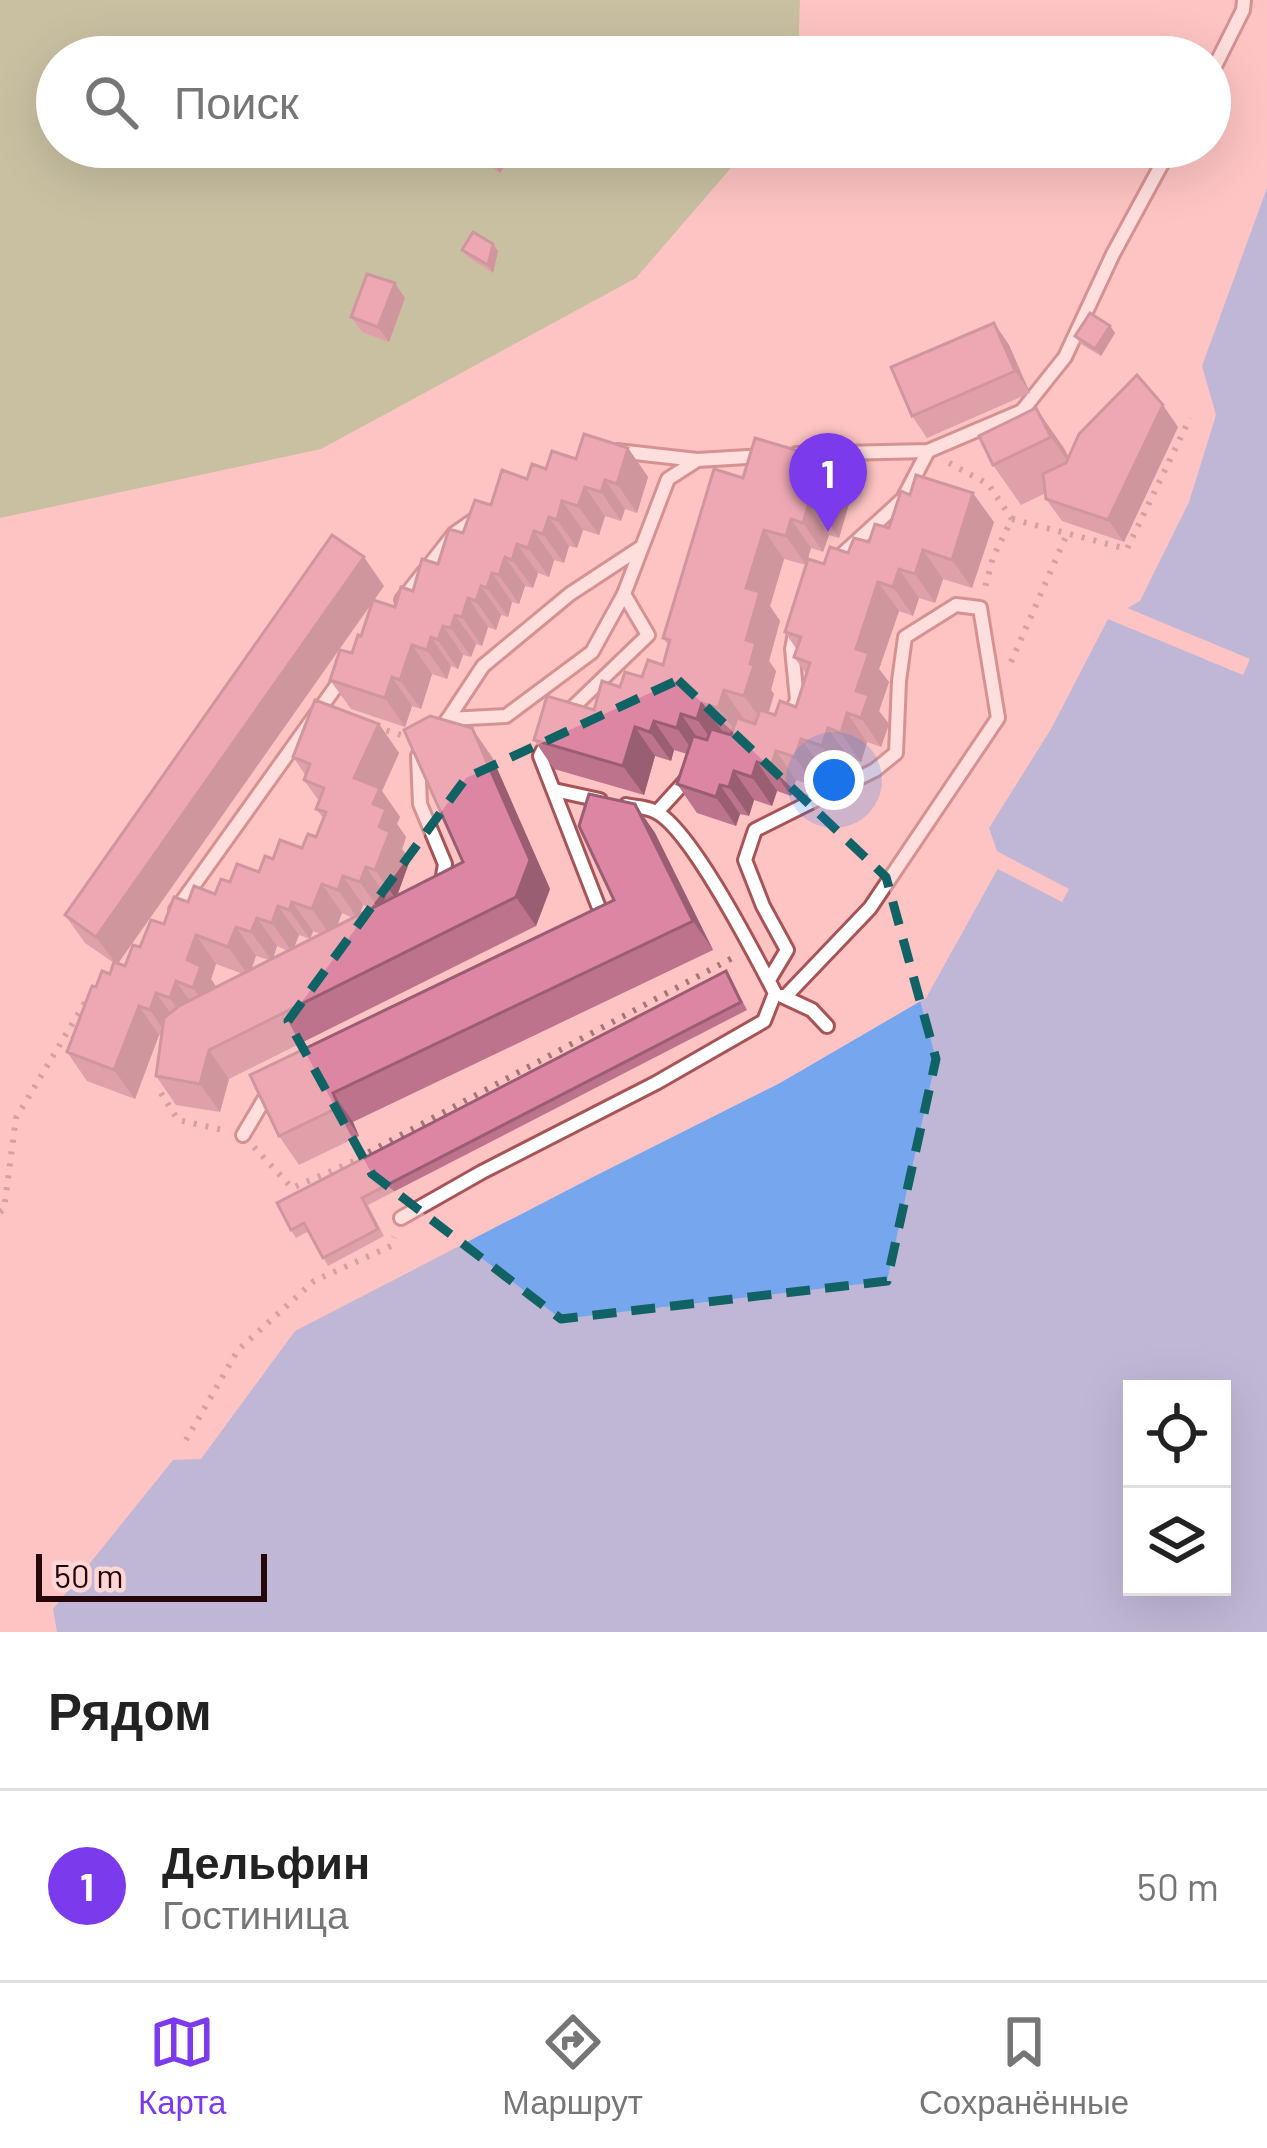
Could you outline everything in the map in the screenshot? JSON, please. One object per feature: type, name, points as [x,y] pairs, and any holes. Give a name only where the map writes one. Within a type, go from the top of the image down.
[{"type":"lane","points":[[1230,36],[1244,0]]},
{"type":"lane","points":[[601,454],[619,450],[697,460],[928,451],[1022,411],[1065,357],[1160,168]]},
{"type":"lane","points":[[830,567],[903,499],[928,451]]},
{"type":"lane","points":[[448,718],[506,716],[592,652],[624,594],[668,479],[697,460]]},
{"type":"lane","points":[[391,613],[454,534],[492,508]]},
{"type":"lane","points":[[440,892],[445,864],[420,804],[418,756],[483,666],[570,594],[641,548]]},
{"type":"lane","points":[[587,930],[601,913],[540,757],[557,722],[648,634],[624,594]]},
{"type":"lane","points":[[400,1217],[764,1021],[787,950],[745,860],[755,830],[874,770],[896,753],[905,637],[956,605],[980,608],[998,718],[870,908],[776,990]]},
{"type":"lane","points":[[785,724],[797,700],[792,649],[800,611]]},
{"type":"lane","points":[[167,922],[355,661]]},
{"type":"lane","points":[[658,811],[694,771]]},
{"type":"lane","points":[[554,790],[658,811],[683,835],[776,990],[812,1010],[827,1026]]},
{"type":"lane","points":[[243,1135],[266,1098],[286,1088]]},
{"type":"path","points":[[928,451],[988,484],[1012,519],[1127,549],[1190,418]]},
{"type":"path","points":[[980,608],[993,557],[1012,519]]},
{"type":"path","points":[[363,723],[428,744]]},
{"type":"path","points":[[358,1158],[751,949]]},
{"type":"path","points":[[2,1210],[16,1118],[84,1004],[101,992]]},
{"type":"path","points":[[186,1440],[238,1350],[314,1281]]},
{"type":"highlighted area","points":[[678,680],[886,877],[936,1059],[887,1281],[561,1319],[372,1174],[288,1021],[466,778]]},
{"type":"green space","points":[[0,0],[800,0],[799,36],[36,36],[36,168],[731,168],[636,278],[321,449],[0,518]]},
{"type":"water","points":[[1267,188],[1267,1632],[57,1632],[53,1609],[173,1460],[201,1459],[295,1331],[780,1083],[926,998],[1001,863],[989,828],[1051,729],[1108,619],[1140,601],[1189,502],[1216,415],[1202,366]]},
{"type":"pier","points":[[1120,605],[1250,659],[1243,675],[1108,619]]},
{"type":"pier","points":[[989,847],[1069,889],[1062,902],[992,866]]},
{"type":"building","points":[[473,232],[493,244],[488,265],[462,250]]},
{"type":"building","points":[[367,274],[395,283],[378,327],[351,317]]},
{"type":"building","points":[[1090,313],[1110,326],[1095,349],[1075,336]]},
{"type":"building","points":[[994,323],[1015,371],[912,416],[891,367]]},
{"type":"building","points":[[1137,375],[1163,405],[1108,520],[1046,499],[1043,474],[1066,463],[1079,434]]},
{"type":"building","points":[[1036,408],[1051,437],[993,465],[979,436]]},
{"type":"building","points":[[584,434],[628,448],[617,484],[605,480],[601,492],[585,487],[578,506],[562,501],[557,520],[549,517],[543,534],[534,531],[528,548],[517,544],[512,560],[505,557],[499,575],[492,573],[476,601],[468,598],[462,617],[455,615],[451,628],[443,626],[438,640],[431,637],[427,650],[412,645],[400,680],[392,677],[385,698],[330,680],[340,650],[352,653],[373,600],[395,607],[401,587],[413,591],[422,559],[438,564],[449,529],[463,533],[475,500],[491,505],[502,470],[527,479],[532,464],[546,469],[552,451],[576,459]]},
{"type":"building","points":[[755,438],[833,461],[819,509],[808,506],[803,523],[791,519],[786,536],[764,530],[746,588],[760,592],[746,640],[756,643],[744,696],[724,690],[718,708],[702,703],[697,719],[681,714],[677,728],[654,721],[650,732],[635,727],[623,766],[534,740],[547,696],[594,710],[602,681],[620,687],[625,672],[642,677],[648,660],[663,665],[670,640],[663,638],[714,469],[743,478]]},
{"type":"building","points":[[916,475],[973,493],[952,560],[923,550],[915,574],[899,569],[893,587],[878,582],[856,649],[869,653],[856,691],[869,695],[861,718],[847,713],[841,733],[828,728],[822,746],[801,739],[795,757],[776,751],[771,767],[757,762],[752,777],[734,771],[729,787],[720,785],[716,797],[677,784],[693,736],[707,740],[711,729],[731,735],[737,718],[755,724],[760,710],[775,715],[780,701],[796,707],[810,663],[794,657],[801,637],[785,632],[808,559],[824,564],[830,547],[848,553],[854,538],[869,542],[875,524],[889,528],[901,491],[910,495]]},
{"type":"building","points":[[332,535],[364,557],[96,937],[65,915]]},
{"type":"building","points":[[315,700],[379,724],[354,778],[380,788],[373,804],[386,809],[379,827],[390,832],[375,870],[366,867],[360,882],[343,876],[338,890],[322,884],[312,909],[292,902],[289,910],[278,906],[272,923],[257,918],[251,932],[236,927],[228,947],[196,935],[187,960],[201,966],[193,988],[176,981],[170,998],[156,993],[150,1010],[139,1006],[114,1070],[67,1052],[102,971],[110,974],[114,962],[125,966],[133,945],[140,947],[151,920],[164,924],[174,897],[188,902],[194,886],[215,894],[221,879],[230,882],[237,864],[259,872],[265,856],[273,859],[280,840],[302,848],[308,834],[316,837],[326,812],[316,809],[324,788],[304,780],[310,764],[293,757]]},
{"type":"building","points":[[430,716],[472,728],[530,860],[516,897],[209,1050],[200,1084],[156,1076],[164,1018],[179,1006],[463,862],[404,730]]},
{"type":"building","points":[[589,794],[635,804],[693,921],[333,1093],[339,1107],[279,1136],[250,1075],[614,900],[579,826]]},
{"type":"building","points":[[726,971],[741,1002],[362,1198],[378,1229],[323,1258],[304,1223],[291,1230],[277,1203]]},
{"type":"place","name":"Дельфин","points":[[828,532]]}]
